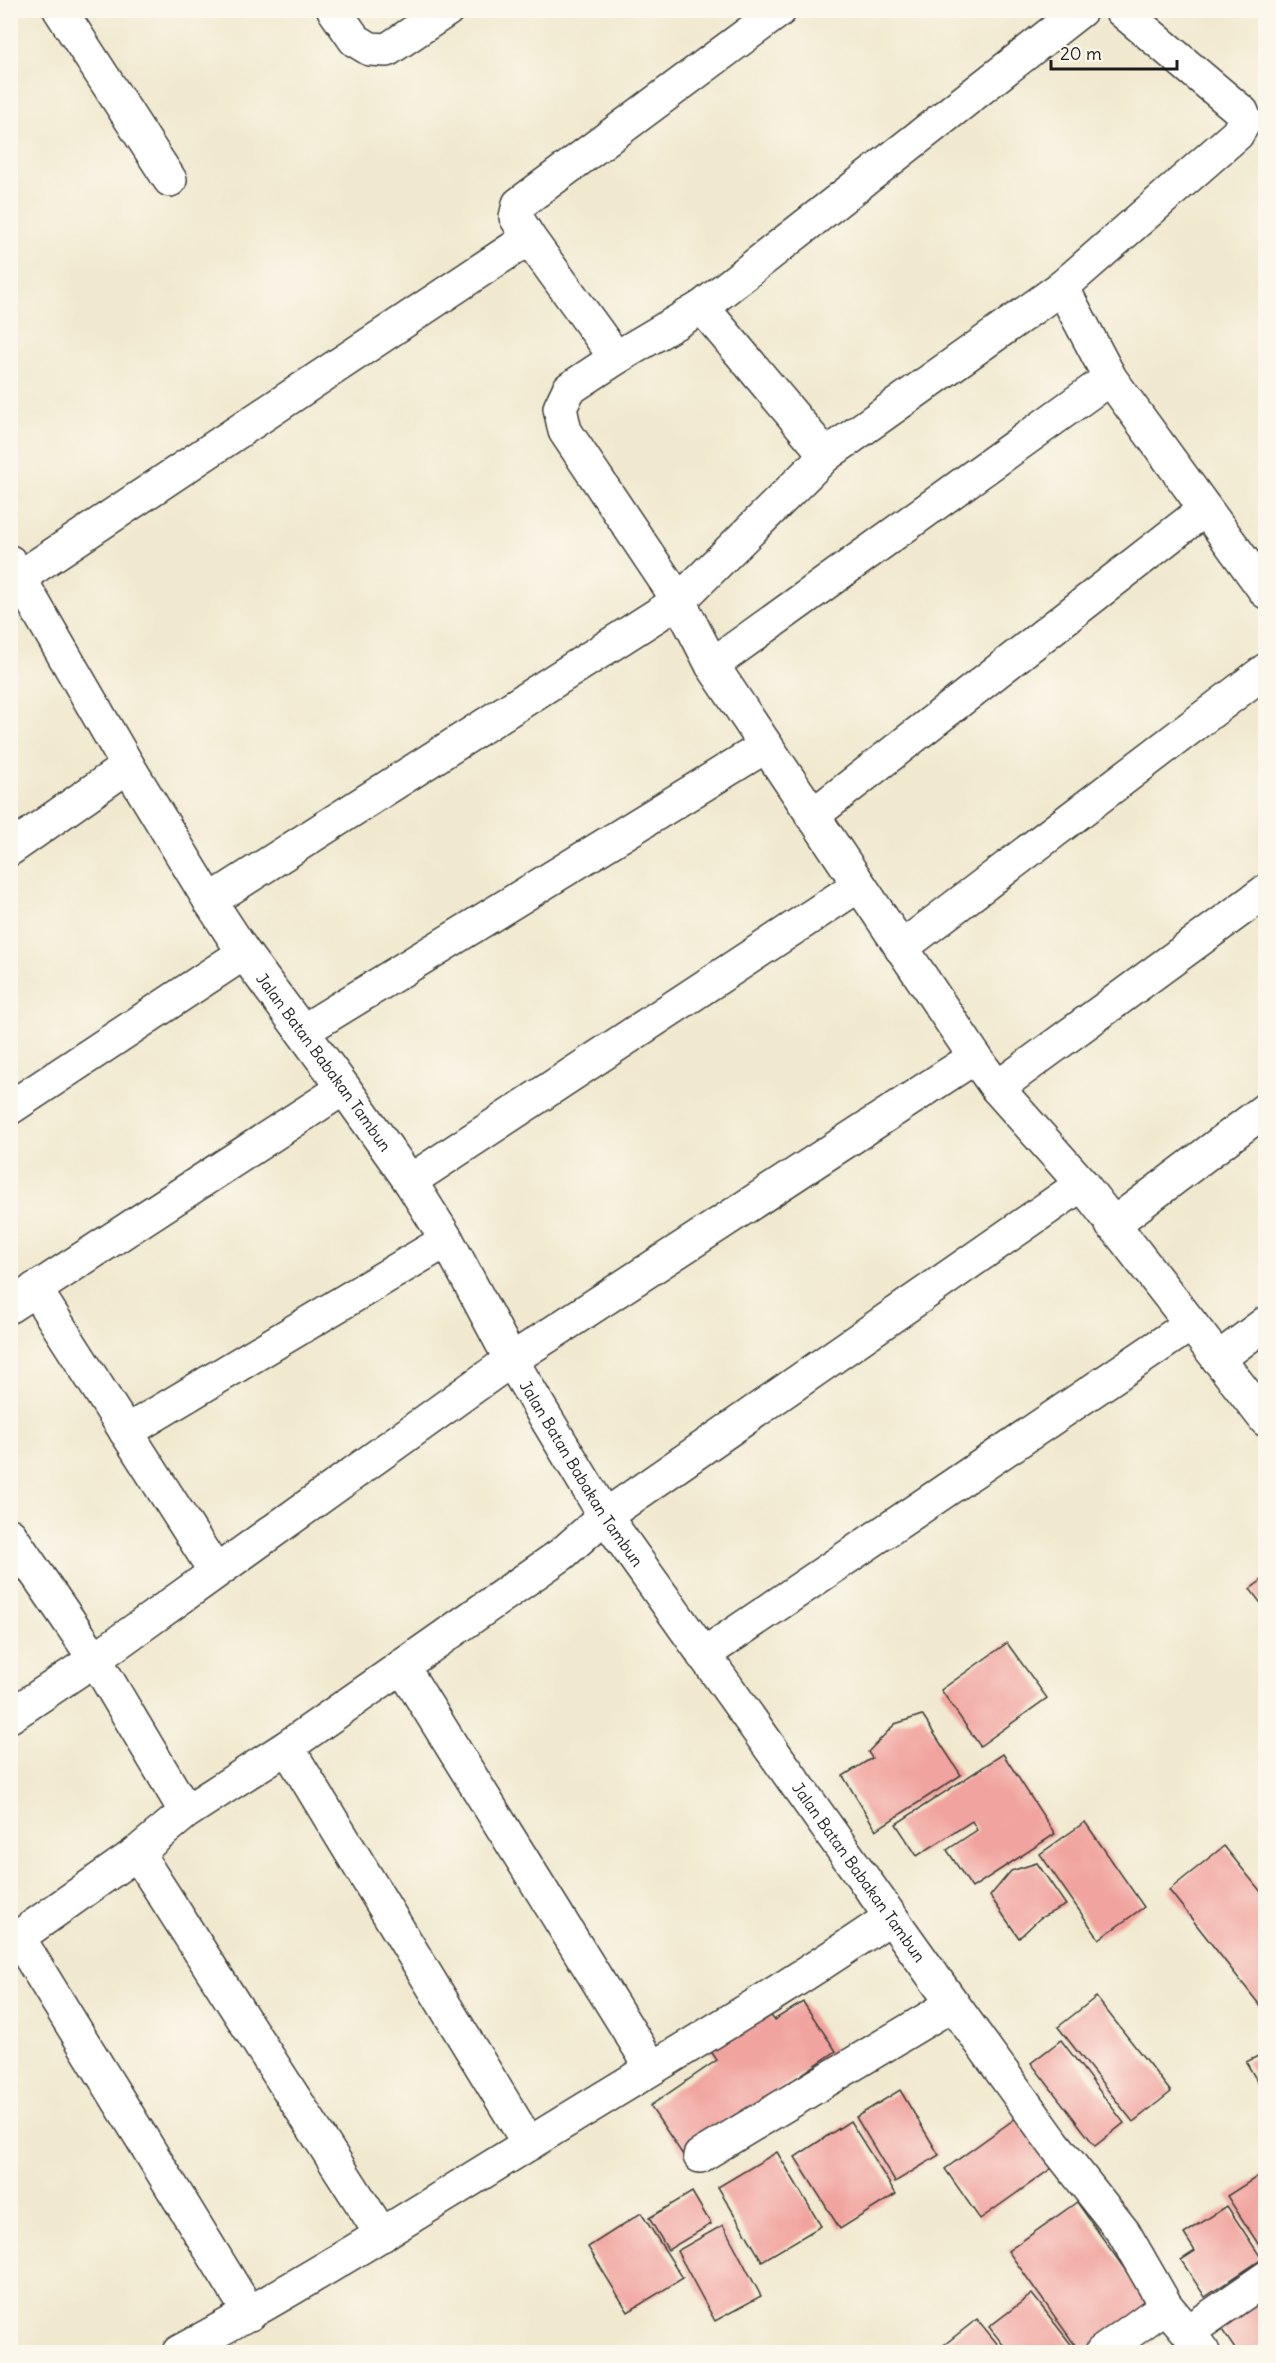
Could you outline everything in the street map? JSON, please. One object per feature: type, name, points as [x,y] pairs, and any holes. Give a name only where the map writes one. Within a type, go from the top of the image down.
[{"type":"street","points":[[60,10],[170,180]]},
{"type":"street","points":[[334,10],[355,40],[370,49],[387,50],[447,10]]},
{"type":"street","points":[[616,358],[529,238],[516,217],[519,204],[780,10]]},
{"type":"street","points":[[1081,10],[702,307],[569,389],[560,408],[566,431],[679,601],[712,665],[975,1057],[997,1088],[1082,1184],[1266,1420]]},
{"type":"street","points":[[210,901],[679,601],[826,454],[1062,287],[1237,134],[1245,120],[1242,112],[1121,10]]},
{"type":"street","points":[[15,569],[529,238]]},
{"type":"street","points":[[1062,287],[1110,378],[1266,592]]},
{"type":"street","points":[[702,307],[826,454]]},
{"type":"street","points":[[712,665],[1110,378]]},
{"type":"street","points":[[812,816],[1205,509]]},
{"type":"street","name":"Jalan Batan Babakan Tambun","points":[[15,569],[128,766],[210,901],[244,953],[410,1181],[447,1240],[512,1360],[605,1516],[1054,2144],[1124,2233],[1166,2306],[1196,2342]]},
{"type":"street","points":[[901,948],[1266,670]]},
{"type":"street","points":[[303,1031],[766,746]]},
{"type":"street","points":[[10,849],[128,766]]},
{"type":"street","points":[[410,1181],[859,885]]},
{"type":"street","points":[[997,1088],[1266,891]]},
{"type":"street","points":[[10,1108],[244,953]]},
{"type":"street","points":[[10,1716],[95,1659],[512,1360],[975,1057]]},
{"type":"street","points":[[215,1571],[126,1432],[23,1298],[344,1088]]},
{"type":"street","points":[[1112,1225],[1266,1109]]},
{"type":"street","points":[[249,2314],[14,1940],[137,1853],[186,1812],[287,1747],[562,1554],[605,1516],[1082,1184]]},
{"type":"street","points":[[126,1432],[447,1240]]},
{"type":"street","points":[[1218,1359],[1266,1323]]},
{"type":"street","points":[[703,1655],[1191,1324]]},
{"type":"street","points":[[10,1535],[95,1659],[186,1812]]},
{"type":"street","points":[[402,1666],[652,2068]]},
{"type":"street","points":[[287,1747],[529,2144]]},
{"type":"street","points":[[137,1853],[382,2235]]},
{"type":"street","points":[[179,2352],[249,2314],[382,2235],[818,1968],[891,1917]]},
{"type":"street","points":[[700,2156],[953,2004]]},
{"type":"street","points":[[1196,2342],[1266,2278]]},
{"type":"street","points":[[1102,2352],[1166,2306]]},
{"type":"building","points":[[1266,1577],[1266,1610],[1250,1589]]},
{"type":"building","points":[[1007,1643],[1047,1698],[980,1746],[941,1690]]},
{"type":"building","points":[[922,1715],[961,1775],[876,1830],[843,1776],[872,1758],[868,1752],[895,1724]]},
{"type":"building","points":[[1003,1754],[1055,1834],[972,1888],[947,1850],[977,1830],[972,1821],[917,1856],[896,1824]]},
{"type":"building","points":[[1085,1822],[1144,1907],[1099,1939],[1040,1854]]},
{"type":"building","points":[[1224,1846],[1266,1898],[1266,2013],[1169,1890]]},
{"type":"building","points":[[1037,1863],[1066,1905],[1040,1918],[1019,1938],[990,1896],[1011,1871]]},
{"type":"building","points":[[1096,1997],[1171,2092],[1133,2122],[1058,2027]]},
{"type":"building","points":[[803,2002],[836,2051],[683,2155],[650,2106],[717,2060],[706,2044],[764,2005],[774,2020]]},
{"type":"building","points":[[1061,2040],[1124,2123],[1095,2146],[1031,2063]]},
{"type":"building","points":[[1266,2052],[1266,2096],[1246,2062]]},
{"type":"building","points":[[900,2090],[939,2155],[895,2182],[856,2117]]},
{"type":"building","points":[[1016,2118],[1052,2168],[980,2219],[945,2169]]},
{"type":"building","points":[[850,2121],[896,2194],[840,2229],[795,2157]]},
{"type":"building","points":[[777,2152],[821,2226],[762,2261],[718,2187]]},
{"type":"building","points":[[1266,2171],[1266,2256],[1227,2196]]},
{"type":"building","points":[[692,2192],[711,2224],[668,2250],[649,2218]]},
{"type":"building","points":[[1077,2202],[1153,2309],[1091,2352],[1080,2352],[1008,2251]]},
{"type":"building","points":[[1227,2206],[1262,2259],[1205,2297],[1181,2260],[1195,2251],[1184,2234]]},
{"type":"building","points":[[641,2213],[683,2278],[628,2312],[588,2247]]},
{"type":"building","points":[[723,2225],[761,2296],[715,2321],[677,2251]]},
{"type":"building","points":[[1266,2283],[1266,2352],[1237,2352],[1214,2318]]},
{"type":"building","points":[[1032,2294],[1077,2352],[1009,2352],[989,2327]]},
{"type":"building","points":[[977,2319],[1004,2352],[935,2352]]}]
